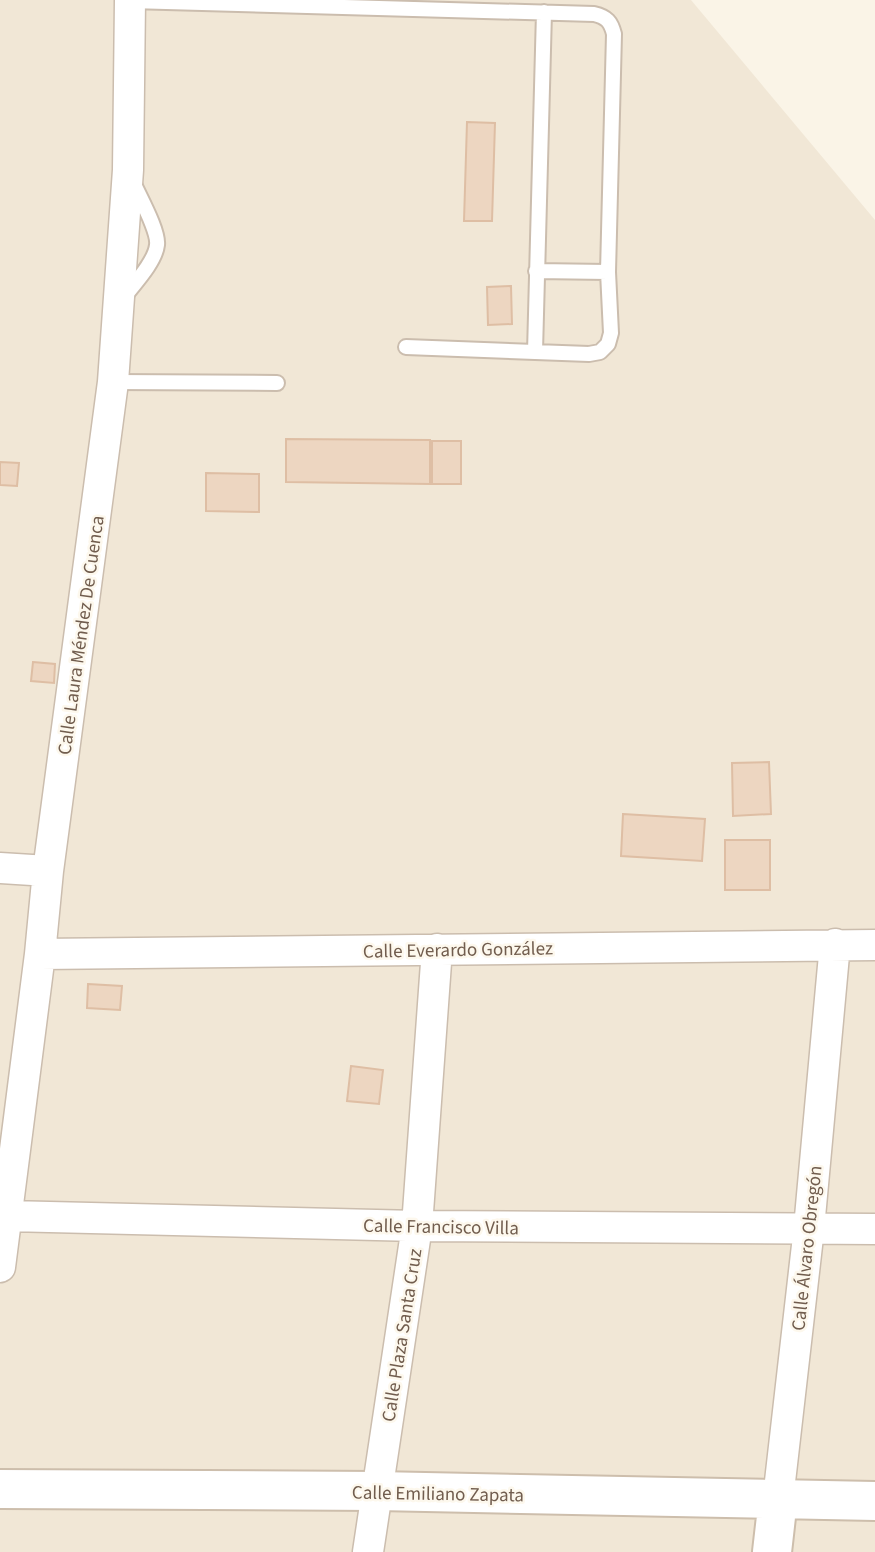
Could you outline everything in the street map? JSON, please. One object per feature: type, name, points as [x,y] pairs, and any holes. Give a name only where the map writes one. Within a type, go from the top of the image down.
[{"type":"street","name":"Calle Laura Méndez De Cuenca","points":[[0,1267],[48,871],[113,382],[128,170],[130,0]]},
{"type":"street","points":[[0,868],[48,871]]},
{"type":"street","name":"Calle Álvaro Obregón","points":[[772,1552],[808,1228],[835,944]]},
{"type":"street","name":"Calle Everardo González","points":[[40,954],[875,945]]},
{"type":"street","name":"Calle Plaza Santa Cruz","points":[[368,1552],[417,1226],[437,949]]},
{"type":"street","name":"Calle Francisco Villa","points":[[8,1216],[417,1226],[875,1229]]},
{"type":"street","name":"Calle Emiliano Zapata","points":[[0,1489],[377,1491],[875,1501]]},
{"type":"lane","points":[[130,0],[594,14],[604,17],[612,24],[614,34],[608,272],[611,333],[608,344],[600,352],[589,354],[406,347]]},
{"type":"lane","points":[[535,352],[544,12]]},
{"type":"lane","points":[[536,271],[608,272]]},
{"type":"lane","points":[[113,382],[277,383]]},
{"type":"shaded area","points":[[0,0],[691,0],[875,220],[875,1552],[0,1552]]},
{"type":"building","points":[[467,122],[495,123],[492,221],[464,221]]},
{"type":"building","points":[[511,286],[512,324],[488,325],[487,287]]},
{"type":"building","points":[[286,439],[430,440],[430,484],[286,482]]},
{"type":"building","points":[[432,441],[461,441],[461,484],[432,484]]},
{"type":"building","points":[[0,462],[19,463],[17,486],[0,485]]},
{"type":"building","points":[[206,473],[259,474],[259,512],[206,511]]},
{"type":"building","points":[[33,662],[55,664],[54,683],[31,681]]},
{"type":"building","points":[[769,762],[771,814],[733,816],[732,763]]},
{"type":"building","points":[[623,814],[705,819],[702,861],[621,856]]},
{"type":"building","points":[[725,840],[770,840],[770,890],[725,890]]},
{"type":"building","points":[[88,984],[122,986],[120,1010],[87,1008]]},
{"type":"building","points":[[351,1066],[383,1070],[379,1104],[347,1101]]}]
